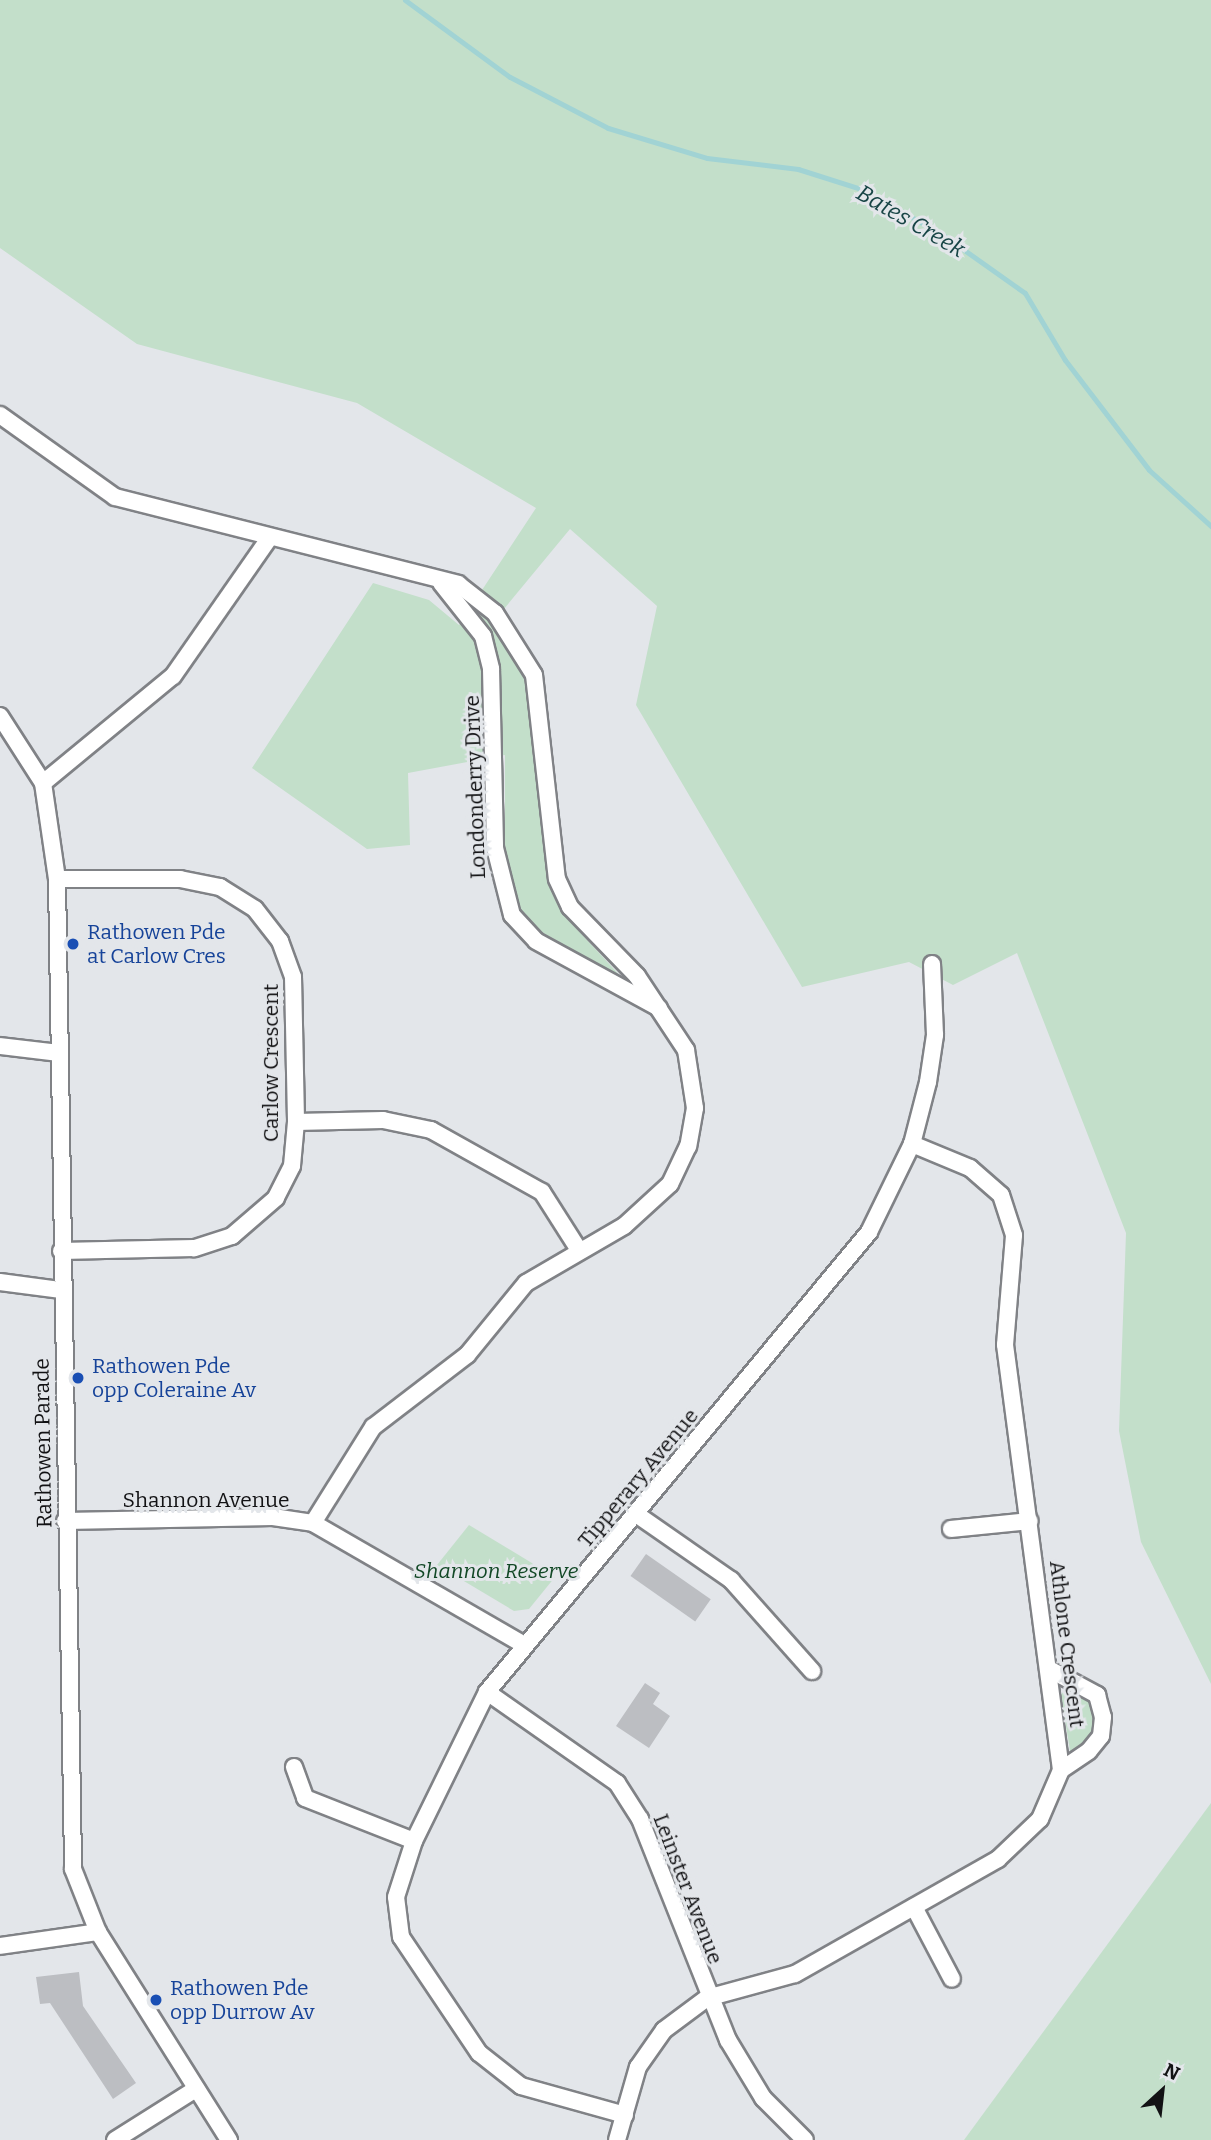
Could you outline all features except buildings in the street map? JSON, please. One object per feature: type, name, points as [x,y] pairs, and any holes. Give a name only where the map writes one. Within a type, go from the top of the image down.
[{"type":"street","points":[[0,415],[115,497],[458,584],[495,613],[527,657],[557,879],[570,907],[662,1010],[689,1063],[695,1108],[688,1146],[670,1184],[645,1211],[526,1283],[467,1355],[373,1427],[313,1523]]},
{"type":"street","points":[[43,783],[173,676],[270,537]]},
{"type":"street","name":"Londonderry Drive","points":[[436,579],[483,636],[491,669],[495,848],[500,889],[512,915],[536,941],[662,1010]]},
{"type":"street","name":"Rathowen Parade","points":[[0,716],[43,783],[57,879],[69,1836],[77,1886],[98,1932],[229,2140]]},
{"type":"street","name":"Carlow Crescent","points":[[57,879],[180,879],[220,887],[256,909],[280,941],[293,977],[296,1122],[292,1166],[276,1198],[232,1236],[194,1248],[61,1251]]},
{"type":"street","name":"Tipperary Avenue","points":[[625,2115],[521,2086],[479,2053],[401,1937],[396,1897],[414,1841],[487,1692],[524,1644],[636,1514],[869,1232],[912,1144],[935,1035],[932,964]]},
{"type":"street","points":[[0,1046],[60,1054]]},
{"type":"street","points":[[296,1122],[383,1120],[431,1130],[542,1192],[579,1250]]},
{"type":"street","name":"Athlone Crescent","points":[[707,1998],[795,1974],[914,1907],[1023,1840],[1040,1819],[1061,1770],[1005,1345],[1014,1235],[1001,1195],[970,1168],[912,1144]]},
{"type":"street","points":[[0,1282],[61,1290]]},
{"type":"street","points":[[636,1514],[731,1580],[812,1671]]},
{"type":"street","name":"Shannon Avenue","points":[[65,1521],[273,1517],[313,1523],[524,1644]]},
{"type":"street","points":[[951,1529],[1030,1521]]},
{"type":"street","points":[[1049,1669],[1097,1695],[1103,1717],[1101,1736],[1089,1751],[1061,1770]]},
{"type":"street","name":"Leinster Avenue","points":[[487,1692],[617,1783],[640,1819],[707,1998],[763,2098],[805,2140]]},
{"type":"street","points":[[294,1767],[305,1798],[414,1841]]},
{"type":"street","points":[[914,1907],[952,1979]]},
{"type":"street","points":[[0,1945],[98,1932]]},
{"type":"street","points":[[617,2140],[651,2044],[707,1998]]},
{"type":"street","points":[[115,2140],[196,2089]]},
{"type":"green space","points":[[0,0],[1211,0],[1211,1684],[1141,1542],[1119,1431],[1126,1233],[1017,953],[953,985],[909,962],[802,987],[636,705],[657,606],[570,529],[494,621],[526,678],[550,883],[564,915],[625,981],[541,937],[519,913],[505,852],[505,755],[408,773],[410,845],[367,849],[252,768],[373,583],[429,600],[459,625],[536,508],[357,403],[137,344],[0,248]]},
{"type":"green space","name":"Shannon Reserve","points":[[469,1525],[555,1577],[529,1609],[514,1611],[437,1565]]},
{"type":"green space","points":[[1067,1687],[1086,1695],[1097,1713],[1093,1736],[1071,1757],[1061,1695]]},
{"type":"green space","points":[[1211,1803],[1211,2140],[964,2140]]},
{"type":"waterway","name":"Bates Creek","points":[[405,0],[510,77],[608,128],[707,158],[798,169],[864,190],[943,235],[1025,293],[1065,360],[1149,470],[1211,526]]},
{"type":"place","name":"Rathowen Pde at Carlow Cres","points":[[73,944]]},
{"type":"place","name":"Rathowen Pde opp Coleraine Av","points":[[78,1378]]},
{"type":"place","name":"Rathowen Pde opp Durrow Av","points":[[156,2000]]}]
